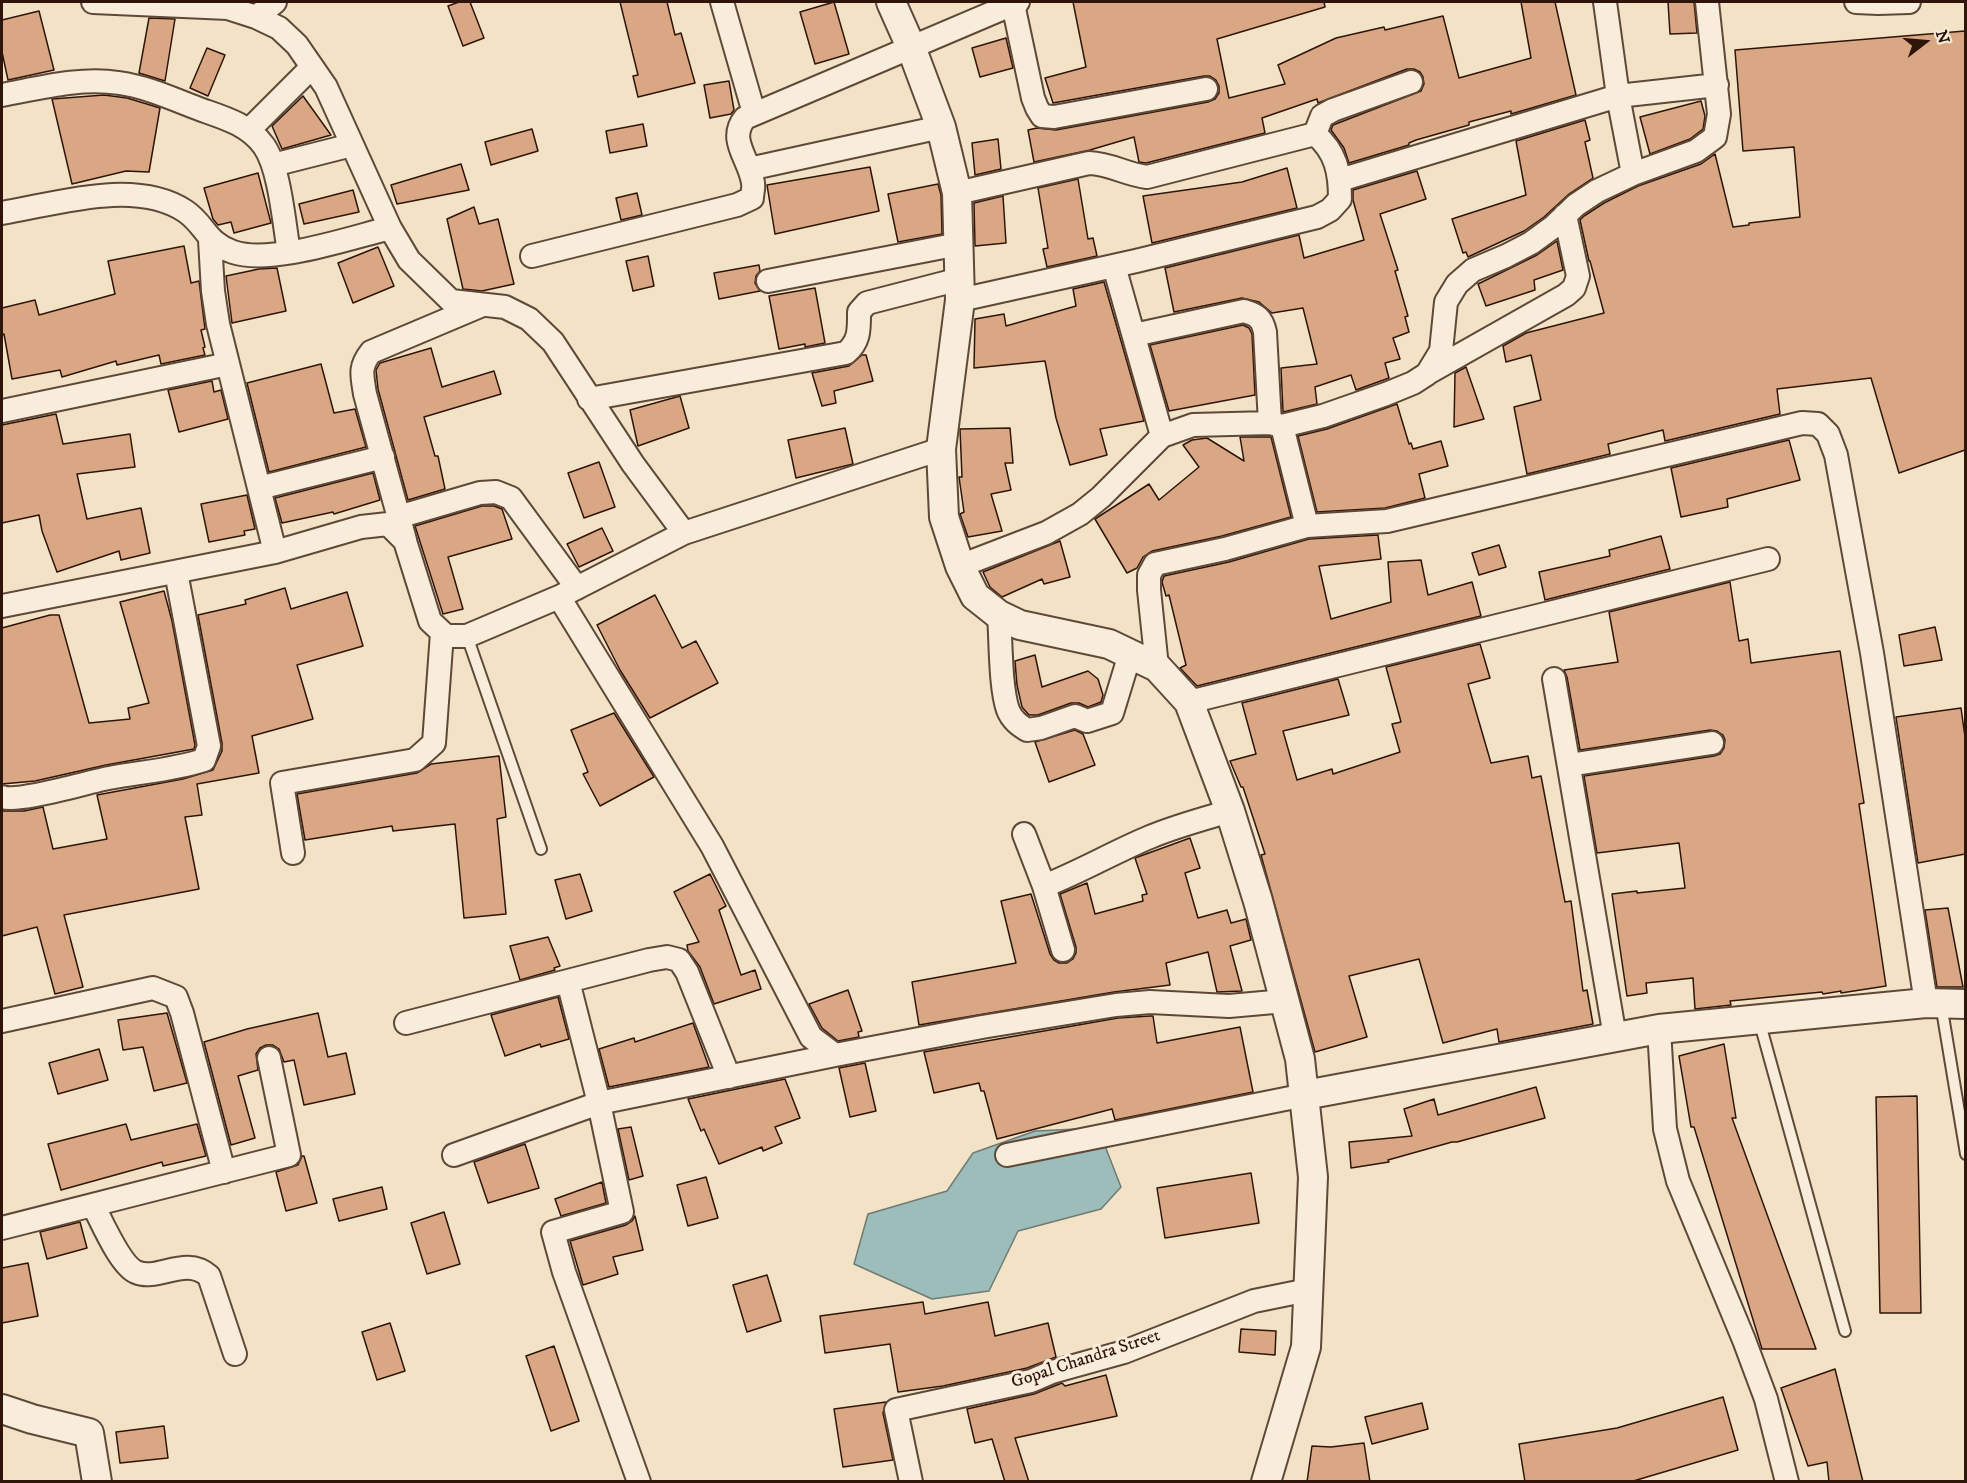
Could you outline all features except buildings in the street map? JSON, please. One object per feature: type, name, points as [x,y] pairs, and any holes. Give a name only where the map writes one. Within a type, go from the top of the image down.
[{"type":"street","points":[[93,2],[228,8],[256,17],[279,28],[297,45],[326,87],[390,228],[409,260],[451,301],[505,308],[529,319],[553,342],[633,464],[684,533]]},
{"type":"street","points":[[256,17],[274,2]]},
{"type":"street","points":[[722,2],[754,113]]},
{"type":"street","points":[[891,2],[911,47],[941,127],[957,193],[960,289],[941,449],[944,518],[960,566],[975,596],[999,615],[1020,625],[1108,644],[1130,654],[1157,667],[1189,702],[1230,812],[1258,901],[1300,1059],[1313,1178],[1305,1347],[1266,1482]]},
{"type":"street","points":[[1605,2],[1618,96],[1633,174]]},
{"type":"street","points":[[1427,374],[1441,351],[1446,302],[1457,284],[1473,270],[1531,243],[1553,227],[1576,205],[1597,191],[1633,174],[1696,151],[1714,137],[1719,114],[1707,2]]},
{"type":"street","points":[[1856,2],[1909,2]]},
{"type":"street","points":[[532,256],[737,205],[752,198],[754,184],[738,141],[739,126],[745,118],[1016,3],[1033,98],[1042,116],[1054,117],[1206,89]]},
{"type":"street","points":[[249,130],[312,67]]},
{"type":"street","points":[[2,95],[87,81],[118,82],[229,119],[249,130],[264,147],[273,165],[289,252]]},
{"type":"street","points":[[1315,134],[1322,116],[1333,110],[1412,82]]},
{"type":"street","points":[[1340,180],[1618,96],[1717,85]]},
{"type":"street","points":[[749,169],[941,127]]},
{"type":"street","points":[[957,193],[1089,164],[1106,164],[1131,175],[1147,177],[1315,134]]},
{"type":"street","points":[[589,399],[846,354],[855,346],[859,333],[859,312],[867,303],[1114,266],[1317,217],[1330,210],[1340,200],[1340,180],[1328,146],[1315,134]]},
{"type":"street","points":[[273,165],[352,145]]},
{"type":"street","points":[[2,213],[100,195],[132,195],[161,200],[184,211],[198,223],[210,240],[233,252],[262,256],[289,252],[390,228]]},
{"type":"street","points":[[960,566],[1046,533],[1080,514],[1101,497],[1162,436],[1193,425],[1276,424],[1323,416],[1413,383],[1566,295],[1574,288],[1578,276],[1565,215]]},
{"type":"street","points":[[210,240],[213,291],[218,324],[275,552]]},
{"type":"street","points":[[768,281],[959,244]]},
{"type":"street","points":[[1114,266],[1162,436]]},
{"type":"street","points":[[483,305],[371,351],[363,362],[362,375],[365,394],[405,541],[430,621],[446,636],[467,636],[568,592],[684,533],[941,449]]},
{"type":"street","points":[[1134,335],[1244,311],[1255,314],[1262,320],[1276,424],[1306,526]]},
{"type":"street","points":[[2,411],[228,364]]},
{"type":"street","points":[[1007,1155],[1305,1095],[1659,1029],[1944,1004],[1872,653],[1836,455],[1828,434],[1818,424],[1802,423],[1388,521],[1306,526],[1225,549],[1155,564],[1149,575],[1149,590],[1157,667]]},
{"type":"street","points":[[258,488],[383,457]]},
{"type":"street","points":[[399,517],[480,493],[496,492],[511,498],[568,592],[712,846],[811,1036],[835,1055]]},
{"type":"street","points":[[2,606],[275,552],[361,527],[387,524],[405,541]]},
{"type":"street","points":[[1189,702],[1768,559]]},
{"type":"street","points":[[2,797],[18,798],[204,760],[209,746],[176,572]]},
{"type":"street","points":[[999,615],[1005,694],[1009,711],[1016,723],[1027,730],[1041,728],[1075,716],[1087,721],[1112,713],[1130,654]]},
{"type":"street","points":[[293,854],[282,783],[415,760],[434,743],[442,633]]},
{"type":"street","points":[[1554,679],[1615,1037]]},
{"type":"street","points":[[1569,765],[1712,743]]},
{"type":"street","points":[[1044,886],[1152,836],[1230,812]]},
{"type":"street","points":[[1024,834],[1044,886],[1063,950]]},
{"type":"street","points":[[406,1023],[667,957],[679,960],[687,972],[729,1077]]},
{"type":"street","points":[[568,981],[599,1103],[621,1212],[553,1232],[564,1272],[639,1482]]},
{"type":"street","points":[[2,1021],[153,988],[176,997],[183,1013],[224,1172]]},
{"type":"street","points":[[454,1155],[599,1103],[981,1027],[1116,1005],[1150,1002],[1229,1006],[1285,1001]]},
{"type":"street","points":[[1659,1029],[1665,1129],[1678,1182],[1762,1389],[1787,1482]]},
{"type":"street","points":[[2,1228],[289,1155],[269,1058]]},
{"type":"street","points":[[93,1205],[122,1258],[135,1272],[144,1274],[200,1268],[209,1276],[235,1354]]},
{"type":"street","name":"Gopal Chandra Street","points":[[911,1482],[896,1410],[1031,1381],[1052,1372],[1124,1352],[1254,1301],[1308,1290]]},
{"type":"street","points":[[2,1409],[89,1433],[97,1482]]},
{"type":"lane","points":[[467,636],[541,849]]},
{"type":"lane","points":[[1944,1004],[1965,1154]]},
{"type":"lane","points":[[1759,1019],[1845,1331]]},
{"type":"water","points":[[1098,1128],[1121,1187],[1101,1209],[1018,1231],[989,1291],[932,1299],[854,1264],[868,1214],[947,1191],[973,1153],[1035,1131]]}]
